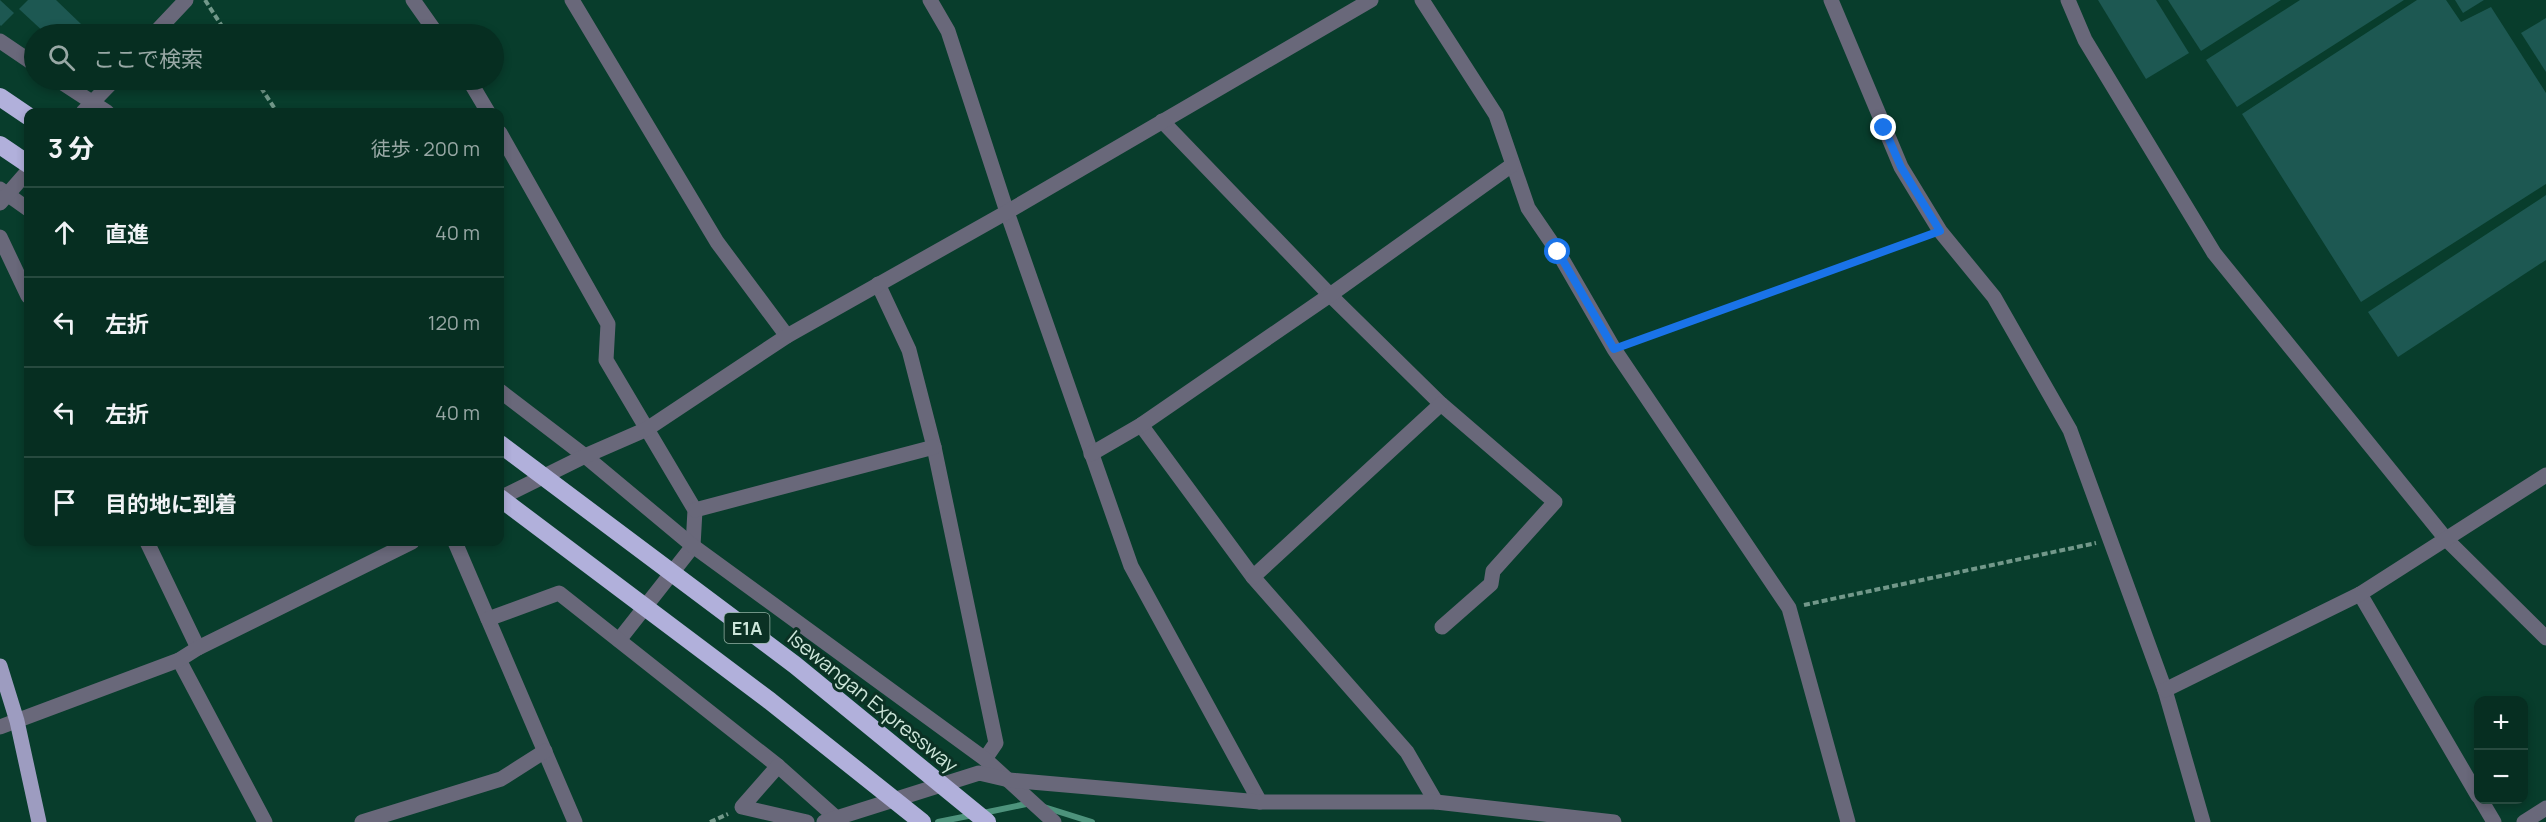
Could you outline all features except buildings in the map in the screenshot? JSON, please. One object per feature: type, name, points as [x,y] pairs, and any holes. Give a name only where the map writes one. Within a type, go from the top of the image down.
[{"type":"highway","points":[[0,97],[24,113]]},
{"type":"highway","points":[[0,145],[24,161]]},
{"type":"highway","name":"Isewangan Expressway","points":[[504,447],[795,665],[987,822]]},
{"type":"highway","name":"E1A","points":[[504,501],[770,701],[922,822]]},
{"type":"main road","points":[[0,666],[17,721],[39,822]]},
{"type":"street","points":[[163,24],[186,0]]},
{"type":"street","points":[[413,0],[430,24]]},
{"type":"street","points":[[572,0],[717,242],[787,336]]},
{"type":"street","points":[[930,0],[948,31],[1007,212],[1131,566],[1260,802]]},
{"type":"street","points":[[504,496],[585,456],[647,429],[787,336],[1007,212],[1371,0]]},
{"type":"street","points":[[1422,0],[1496,115],[1528,208],[1558,252],[1614,349],[1789,608],[1848,822]]},
{"type":"street","points":[[1831,0],[1901,167],[1940,231],[1994,297],[2070,430],[2165,690],[2203,822]]},
{"type":"street","points":[[2067,0],[2085,40],[2214,253],[2446,539],[2546,638]]},
{"type":"street","points":[[0,41],[24,57]]},
{"type":"street","points":[[69,90],[88,108],[105,90]]},
{"type":"street","points":[[475,90],[486,108]]},
{"type":"street","points":[[1162,121],[1330,295],[1441,404],[1555,502],[1493,571],[1491,584],[1442,627]]},
{"type":"street","points":[[504,140],[608,324],[606,360],[695,510],[693,546],[619,640]]},
{"type":"street","points":[[1091,454],[1141,425],[1330,295],[1512,165]]},
{"type":"street","points":[[24,175],[2,195],[24,206]]},
{"type":"street","points":[[0,237],[24,288]]},
{"type":"street","points":[[878,284],[909,350],[933,447],[996,743],[985,759]]},
{"type":"street","points":[[504,394],[585,456],[693,546],[985,759],[1054,822]]},
{"type":"street","points":[[1253,577],[1441,404]]},
{"type":"street","points":[[1141,425],[1253,577],[1407,752],[1436,802]]},
{"type":"street","points":[[695,510],[933,447]]},
{"type":"street","points":[[2165,690],[2360,594],[2546,475]]},
{"type":"street","points":[[149,546],[198,648]]},
{"type":"street","points":[[0,727],[179,660],[198,648],[404,546]]},
{"type":"street","points":[[457,546],[575,822]]},
{"type":"street","points":[[488,619],[559,593],[778,766],[834,821],[979,773],[1009,780],[1260,802],[1436,802],[1614,822]]},
{"type":"street","points":[[2360,594],[2474,789]]},
{"type":"street","points":[[179,660],[265,822]]},
{"type":"street","points":[[362,822],[501,779],[545,751]]},
{"type":"street","points":[[778,766],[742,807],[807,822]]},
{"type":"street","points":[[2483,804],[2494,822]]},
{"type":"street","points":[[2524,822],[2546,808]]},
{"type":"path","points":[[205,0],[221,24]]},
{"type":"path","points":[[262,90],[274,108]]},
{"type":"path","points":[[1614,349],[1940,231]]},
{"type":"path","points":[[1789,608],[2109,540]]},
{"type":"waterway","points":[[983,813],[1031,803]]},
{"type":"waterway","points":[[1044,807],[1092,822]]},
{"type":"waterway","points":[[938,822],[973,815]]},
{"type":"route","points":[[1558,252],[1614,349],[1940,231],[1901,167],[1884,128]]}]
